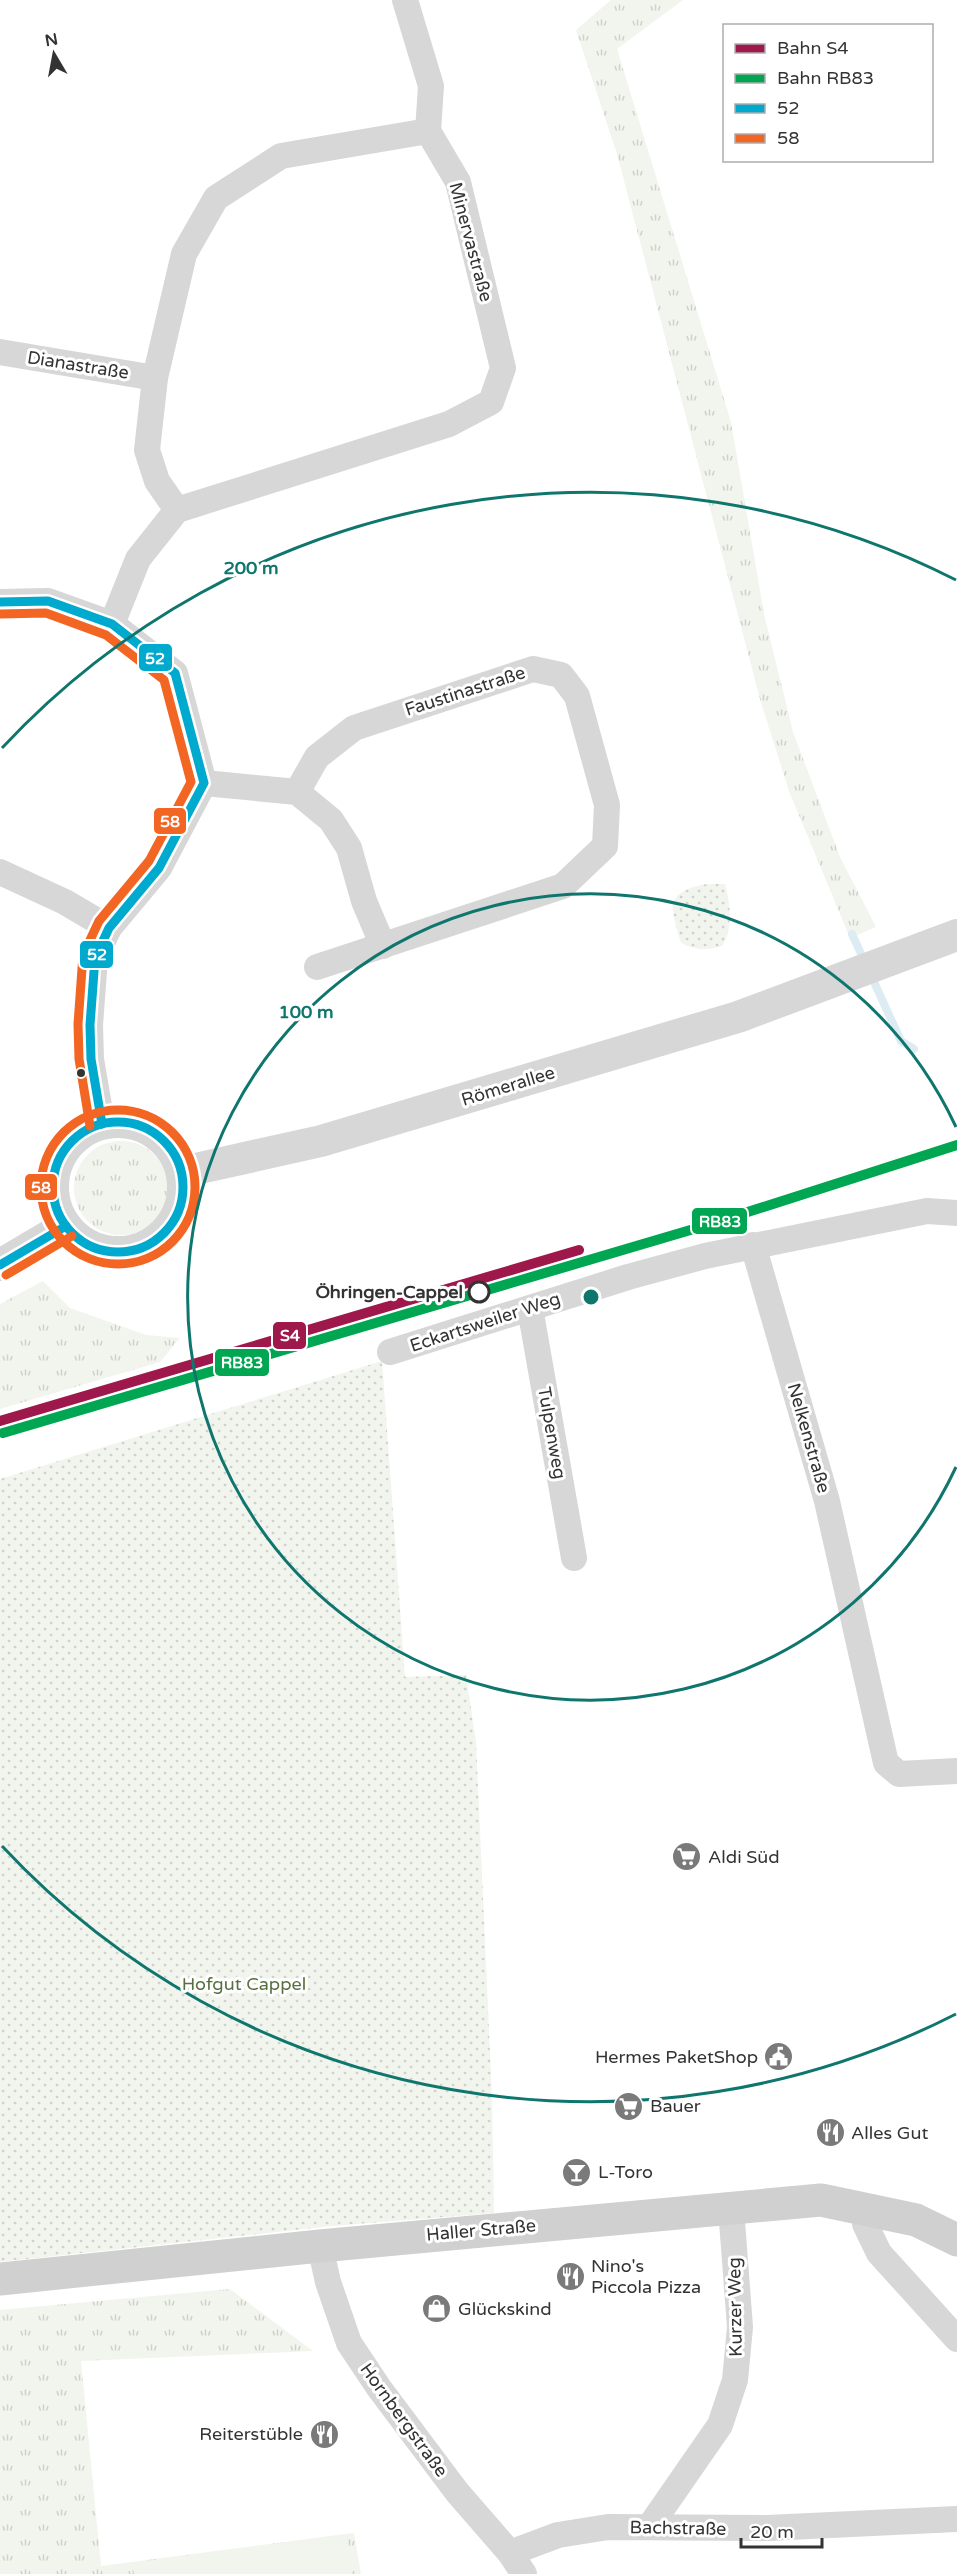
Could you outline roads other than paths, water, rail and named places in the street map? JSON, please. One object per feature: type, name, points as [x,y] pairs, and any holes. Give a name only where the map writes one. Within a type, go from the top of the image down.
[{"type":"main road","name":"Haller Straße","points":[[0,2279],[320,2246],[821,2200],[916,2220],[957,2240]]},
{"type":"street","points":[[112,624],[138,559],[177,510],[157,481],[147,450],[155,378],[184,254],[216,198],[280,156],[428,131],[431,86],[405,0]]},
{"type":"street","name":"Minervastraße","points":[[177,510],[449,424],[491,402],[503,368],[458,182],[428,131]]},
{"type":"street","name":"Dianastraße","points":[[0,352],[155,378]]},
{"type":"street","points":[[0,602],[48,602],[112,624],[175,673],[204,783],[159,868],[109,928],[95,958],[90,1025],[91,1059],[102,1124]]},
{"type":"street","name":"Faustinastraße","points":[[297,792],[316,758],[354,728],[533,669],[561,675],[577,696],[607,805],[605,846],[563,886],[317,966]]},
{"type":"street","points":[[204,783],[297,792],[331,820],[349,848],[364,901],[382,946]]},
{"type":"street","points":[[0,872],[65,902],[109,928]]},
{"type":"street","name":"Römerallee","points":[[182,1172],[321,1141],[738,1017],[957,935]]},
{"type":"street","points":[[119,1122],[136,1124],[152,1131],[166,1142],[176,1156],[182,1172],[183,1196],[175,1219],[160,1238],[139,1249],[118,1252],[98,1249],[80,1240],[66,1226],[57,1210],[53,1192],[54,1174],[60,1157],[71,1142],[85,1131],[102,1124],[119,1122]]},
{"type":"street","points":[[753,1245],[927,1211],[957,1213]]},
{"type":"street","points":[[0,1265],[66,1226]]},
{"type":"street","name":"Eckartsweiler Weg","points":[[390,1352],[628,1277],[753,1245]]},
{"type":"street","name":"Nelkenstraße","points":[[753,1245],[827,1501],[886,1763],[899,1774],[957,1771]]},
{"type":"street","name":"Tulpenweg","points":[[530,1308],[574,1558]]},
{"type":"street","name":"Kurzer Weg","points":[[650,2526],[720,2425],[735,2380],[740,2327],[731,2208]]},
{"type":"street","points":[[867,2209],[865,2224],[879,2253],[957,2339]]},
{"type":"street","name":"Hornbergstraße","points":[[320,2246],[328,2282],[349,2343],[379,2388],[457,2493],[510,2553],[524,2574]]},
{"type":"street","name":"Bachstraße","points":[[510,2553],[558,2535],[608,2527],[768,2528],[957,2519]]},
{"type":"waterway","points":[[852,934],[901,1041],[914,1049]]},
{"type":"rail line","name":"RB83","points":[[3,1433],[704,1226],[957,1145]]},
{"type":"rail line","name":"S4","points":[[0,1421],[579,1250]]},
{"type":"place","name":"Öhringen-Cappel","points":[[479,1292]]},
{"type":"place","name":"Aldi Süd","points":[[687,1857]]},
{"type":"place","name":"Hermes PaketShop","points":[[779,2057]]},
{"type":"place","name":"Bauer","points":[[629,2106]]},
{"type":"place","name":"Alles Gut","points":[[830,2133]]},
{"type":"place","name":"L-Toro","points":[[577,2172]]},
{"type":"place","name":"Nino's Piccola Pizza","points":[[570,2276]]},
{"type":"place","name":"Glückskind","points":[[437,2309]]},
{"type":"place","name":"Reiterstüble","points":[[324,2434]]},
{"type":"park label","name":"Hofgut Cappel","points":[[244,1984]]}]
